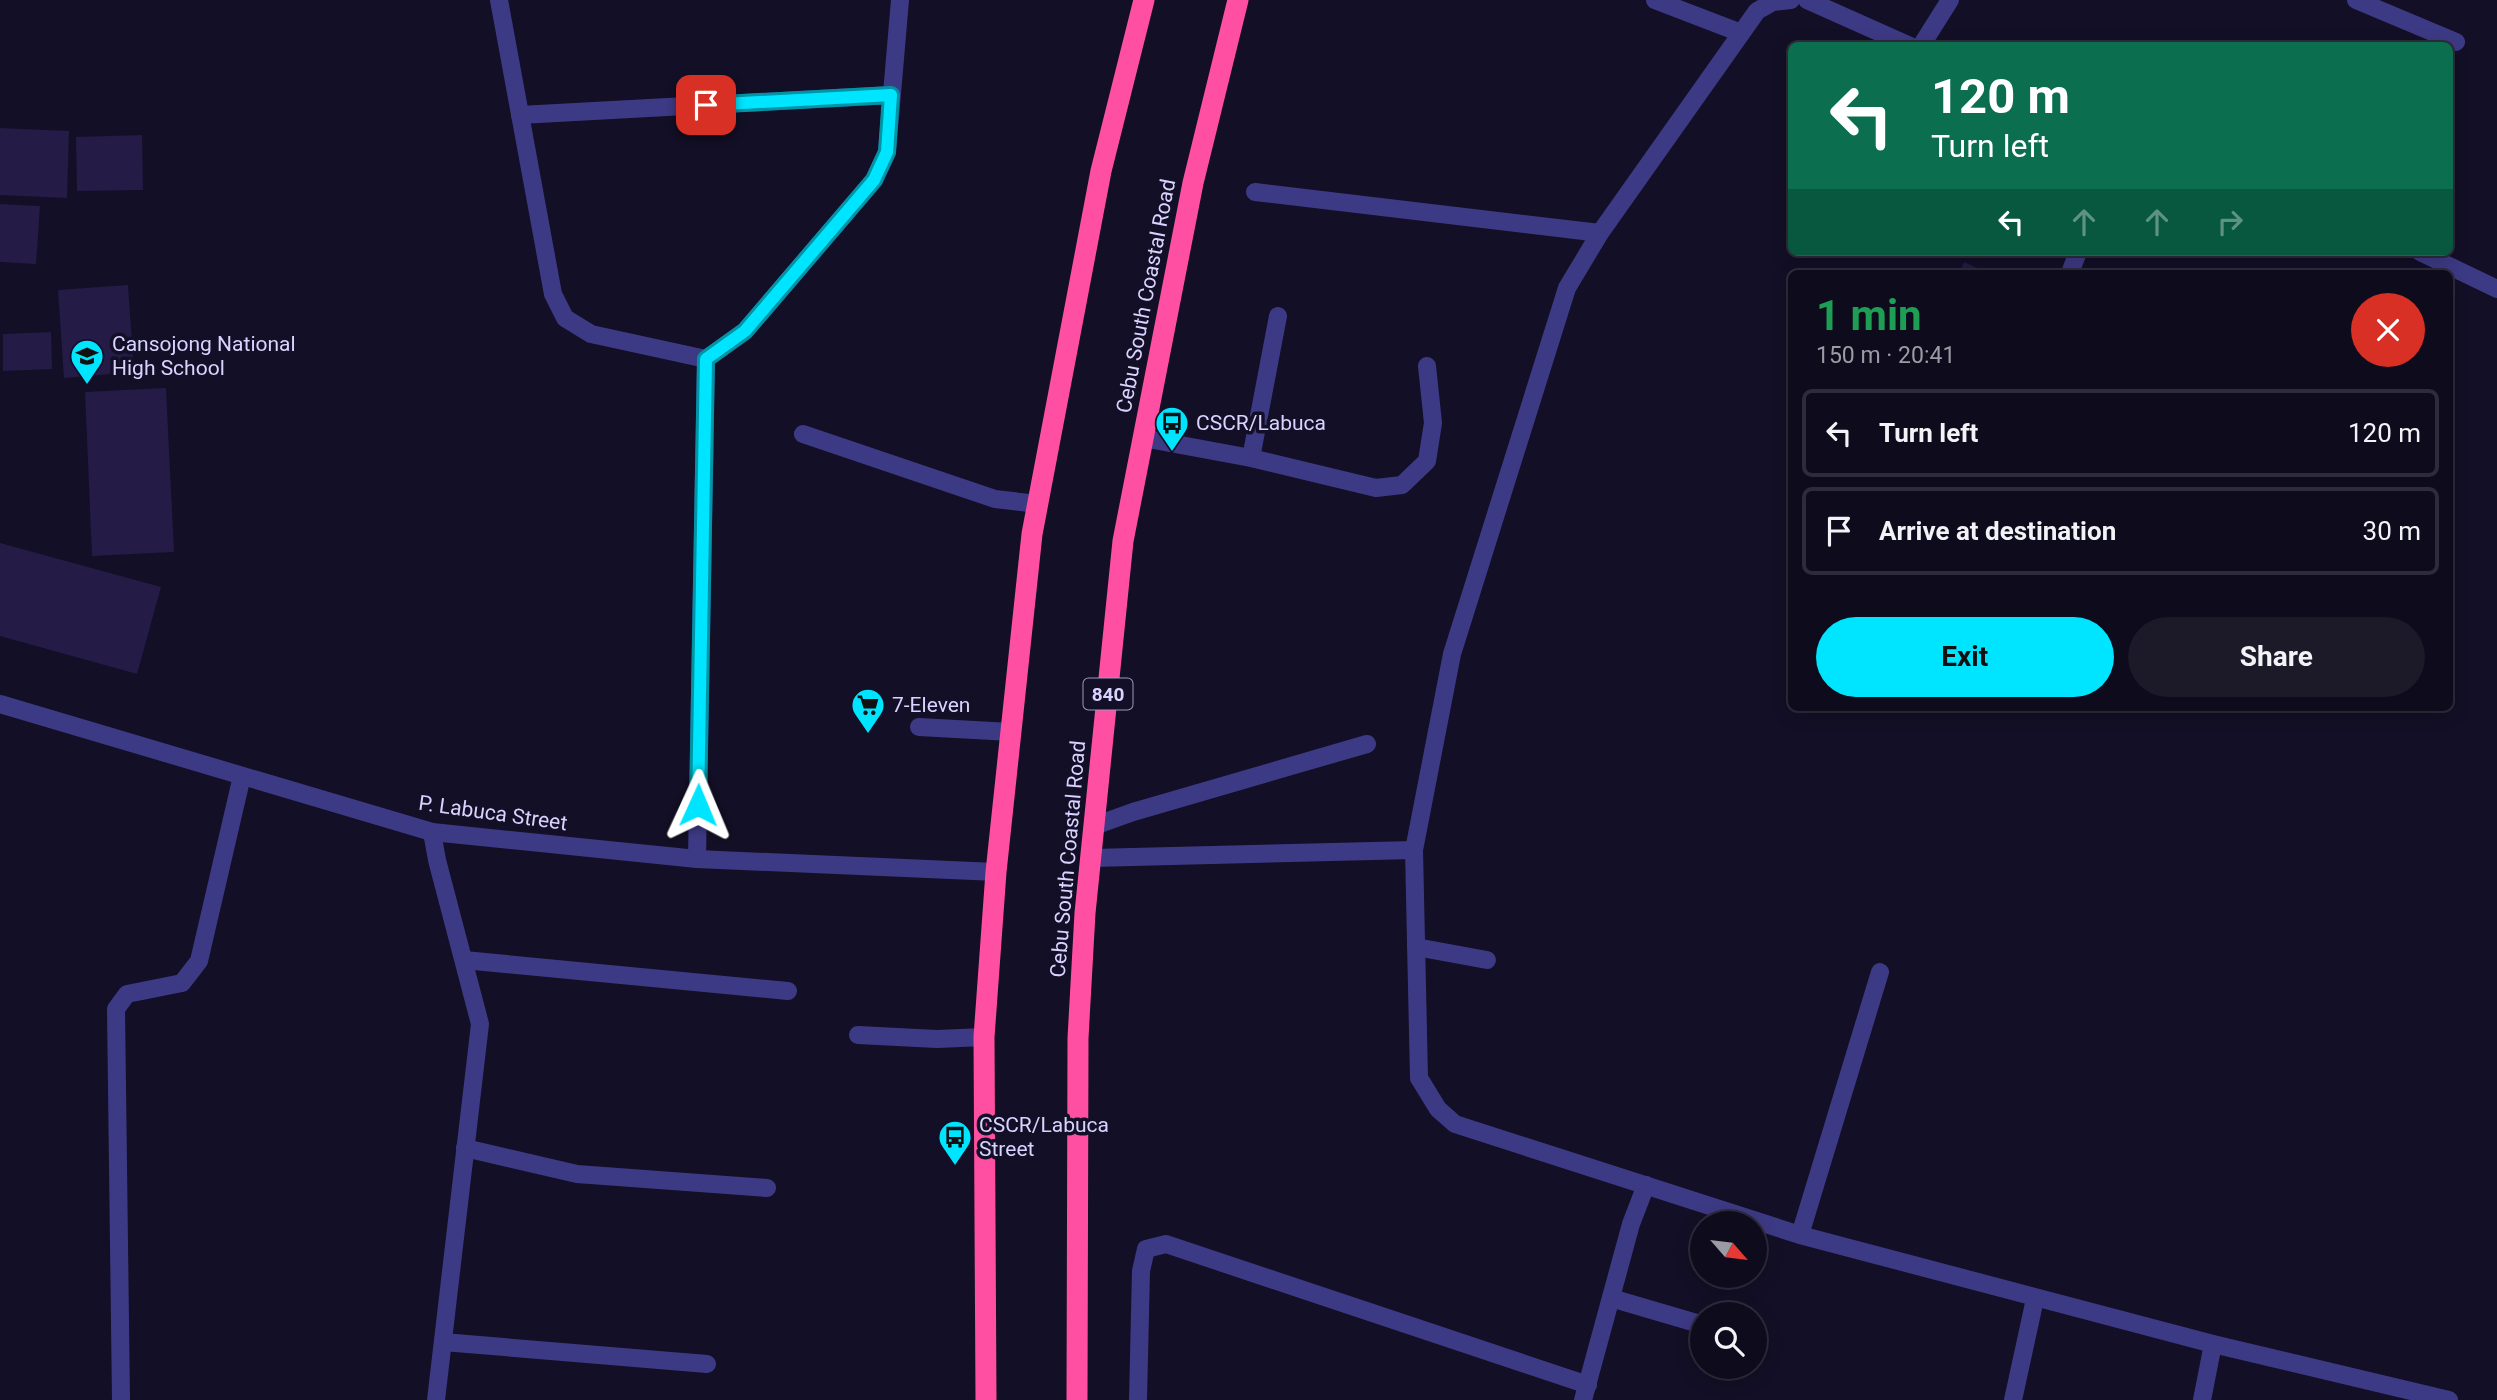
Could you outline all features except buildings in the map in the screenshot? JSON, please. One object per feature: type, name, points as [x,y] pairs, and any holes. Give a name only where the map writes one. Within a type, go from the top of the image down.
[{"type":"highway","points":[[986,1400],[984,1037],[996,872],[1032,534],[1101,171],[1144,0]]},
{"type":"highway","name":"Cebu South Coastal Road","points":[[1077,1400],[1078,1038],[1085,913],[1123,541],[1192,183],[1238,0]]},
{"type":"street","points":[[499,0],[553,294],[565,318],[592,334],[706,359],[745,331],[874,180],[887,152],[900,0]]},
{"type":"street","points":[[1655,0],[1741,33]]},
{"type":"street","points":[[1791,0],[1773,2],[1757,11],[1600,233],[1567,288],[1452,654],[1414,850],[1419,1078],[1438,1109],[1455,1124],[1800,1235],[2035,1299],[2449,1400]]},
{"type":"street","points":[[1807,0],[1901,42]]},
{"type":"street","points":[[1924,42],[1950,0]]},
{"type":"street","points":[[2356,0],[2456,42]]},
{"type":"street","points":[[520,115],[891,95]]},
{"type":"street","points":[[1255,191],[1600,233]]},
{"type":"street","points":[[2428,256],[2497,289]]},
{"type":"street","points":[[1251,458],[1278,316]]},
{"type":"street","points":[[697,859],[706,359]]},
{"type":"street","points":[[1143,438],[1251,458],[1376,488],[1402,485],[1427,461],[1433,423],[1427,366]]},
{"type":"street","points":[[803,434],[995,499],[1038,504]]},
{"type":"street","name":"P. Labuca Street","points":[[0,705],[432,832],[697,859],[996,872]]},
{"type":"street","points":[[919,727],[1011,732]]},
{"type":"street","points":[[1094,827],[1133,812],[1367,744]]},
{"type":"street","points":[[121,1400],[116,1009],[127,993],[182,983],[199,961],[242,776]]},
{"type":"street","points":[[432,832],[480,1024],[436,1400]]},
{"type":"street","points":[[1092,858],[1414,850]]},
{"type":"street","points":[[1416,947],[1487,960]]},
{"type":"street","points":[[464,960],[788,991]]},
{"type":"street","points":[[1800,1235],[1880,972]]},
{"type":"street","points":[[858,1035],[937,1039],[984,1037]]},
{"type":"street","points":[[465,1148],[577,1174],[767,1188]]},
{"type":"street","points":[[1140,1399],[1141,1271],[1146,1249],[1166,1244],[1586,1392],[1631,1224],[1646,1185]]},
{"type":"street","points":[[1611,1298],[1690,1321]]},
{"type":"street","points":[[2013,1400],[2035,1299]]},
{"type":"street","points":[[443,1342],[707,1364]]},
{"type":"street","points":[[2202,1400],[2213,1344]]},
{"type":"place","name":"Cansojong National High School","points":[[87,386]]},
{"type":"place","name":"CSCR/Labuca","points":[[1172,453]]},
{"type":"place","name":"7-Eleven","points":[[868,735]]},
{"type":"place","name":"CSCR/Labuca Street","points":[[955,1167]]},
{"type":"route","points":[[698,805],[706,359],[745,331],[874,180],[887,152],[891,95],[706,105]]}]
